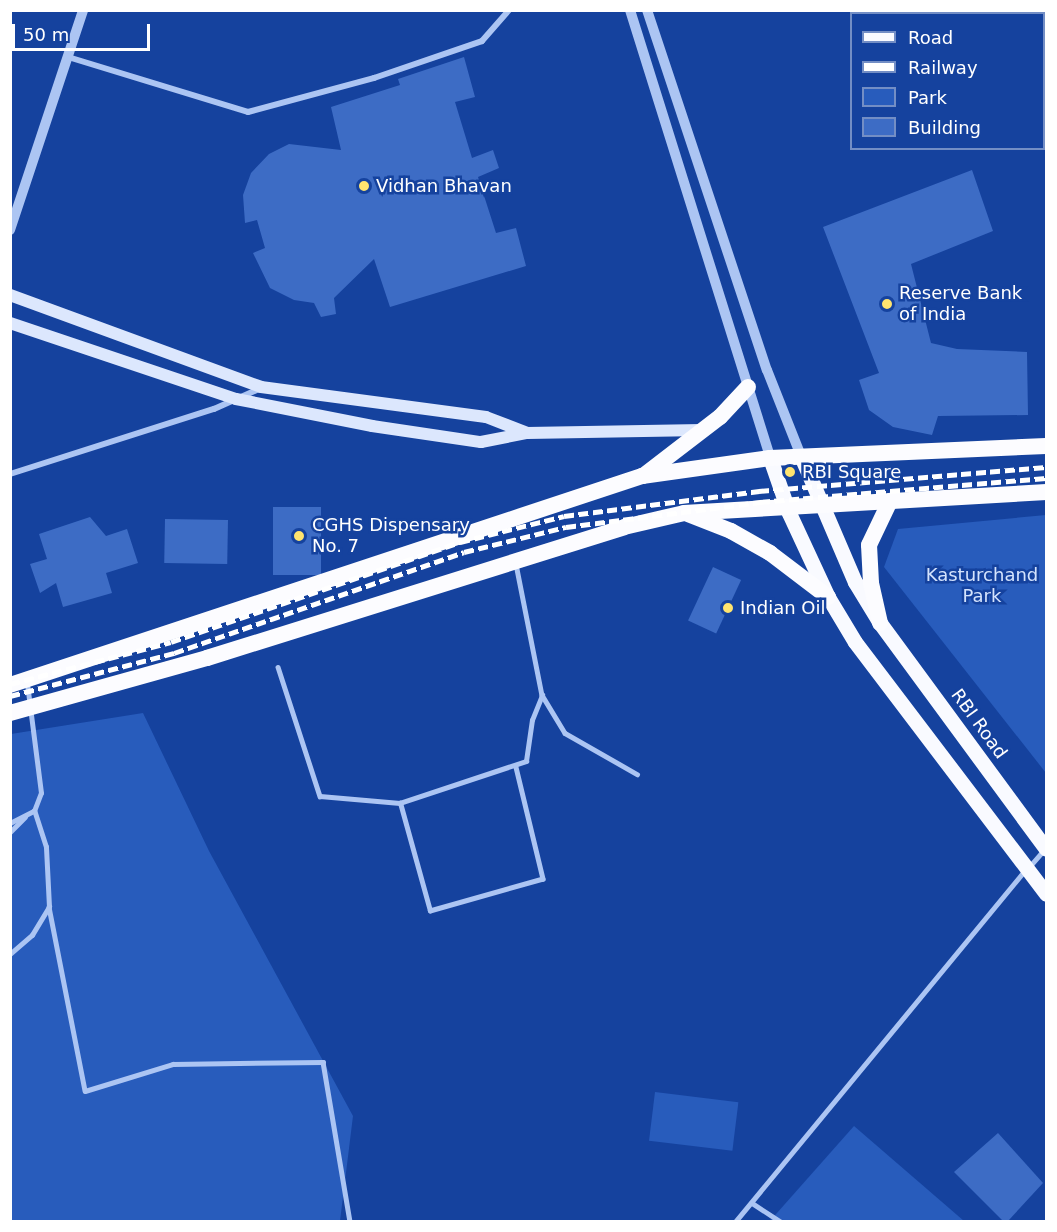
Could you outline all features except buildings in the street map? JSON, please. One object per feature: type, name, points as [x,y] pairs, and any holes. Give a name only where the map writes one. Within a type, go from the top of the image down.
[{"type":"highway","points":[[642,476],[702,430],[748,387]]},
{"type":"highway","points":[[10,685],[642,476],[770,458],[1047,446]]},
{"type":"highway","points":[[10,713],[31,710],[624,527],[684,513],[1047,492]]},
{"type":"highway","points":[[880,623],[870,583],[869,545],[891,501]]},
{"type":"highway","points":[[684,513],[731,531],[771,554],[828,597]]},
{"type":"main road","points":[[10,295],[261,387],[486,417],[527,433]]},
{"type":"main road","points":[[10,322],[236,399],[372,426],[481,442],[527,433],[702,430]]},
{"type":"main road","name":"RBI Road","points":[[801,456],[855,582],[880,623],[1046,848]]},
{"type":"main road","points":[[770,458],[785,506],[828,597],[855,642],[1025,871],[1047,894]]},
{"type":"street","points":[[10,230],[83,10]]},
{"type":"street","points":[[68,57],[248,112],[374,78],[482,41],[509,10]]},
{"type":"street","points":[[630,10],[770,458]]},
{"type":"street","points":[[647,10],[767,370],[801,456]]},
{"type":"street","points":[[10,474],[214,410],[261,387]]},
{"type":"lane","points":[[515,562],[542,694],[565,733],[637,774]]},
{"type":"lane","points":[[278,667],[320,796],[400,803],[516,767],[526,761],[532,720],[542,694]]},
{"type":"lane","points":[[10,823],[34,811],[42,793],[27,680]]},
{"type":"lane","points":[[400,803],[430,911],[543,879],[516,767]]},
{"type":"lane","points":[[34,811],[46,848],[49,907],[84,1091],[173,1064],[323,1062],[350,1221]]},
{"type":"lane","points":[[10,832],[27,815]]},
{"type":"lane","points":[[735,1221],[1046,848]]},
{"type":"lane","points":[[10,954],[32,935],[49,907]]},
{"type":"lane","points":[[752,1203],[781,1221]]},
{"type":"green space","name":"Kasturchand Park","points":[[1046,515],[1046,773],[884,567],[898,529]]},
{"type":"green space","points":[[143,713],[209,851],[353,1116],[340,1221],[11,1222],[11,734]]},
{"type":"green space","points":[[655,1092],[738,1102],[732,1151],[649,1141]]},
{"type":"green space","points":[[854,1126],[964,1221],[769,1222]]},
{"type":"railway","points":[[10,684],[171,642],[460,542],[564,516],[759,491],[1046,467]]},
{"type":"railway","points":[[10,696],[174,653],[464,552],[566,527],[760,502],[1046,478]]},
{"type":"place","name":"Vidhan Bhavan","points":[[364,186]]},
{"type":"place","name":"Reserve Bank of India","points":[[887,304]]},
{"type":"place","name":"RBI Square","points":[[790,472]]},
{"type":"place","name":"CGHS Dispensary No. 7","points":[[299,536]]},
{"type":"place","name":"Indian Oil","points":[[728,608]]}]
